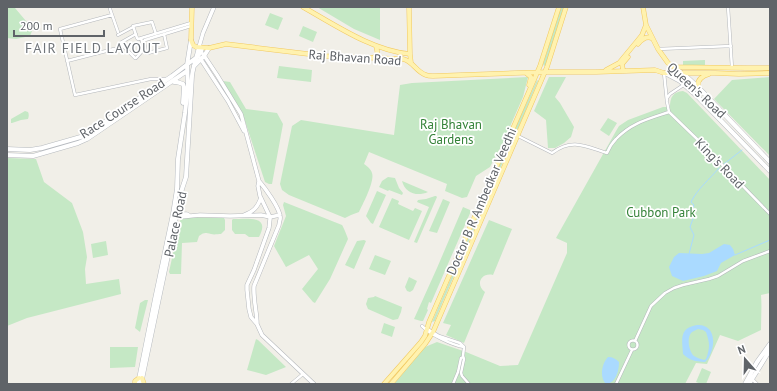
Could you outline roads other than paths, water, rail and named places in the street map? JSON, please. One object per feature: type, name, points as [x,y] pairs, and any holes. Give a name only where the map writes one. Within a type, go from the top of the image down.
[{"type":"main road","name":"Palace Road","points":[[176,216],[178,159],[188,86],[186,65],[191,40],[192,7]]},
{"type":"main road","points":[[303,7],[354,36],[376,46],[383,49],[410,54]]},
{"type":"main road","points":[[409,7],[411,63]]},
{"type":"main road","name":"Doctor B R Ambedkar Veedhi","points":[[384,384],[420,344],[425,336],[426,329],[537,72],[559,7]]},
{"type":"main road","name":"Doctor B R Ambedkar Veedhi","points":[[391,384],[421,349],[432,333],[545,72],[566,7]]},
{"type":"main road","name":"Queen's Road","points":[[643,7],[646,26],[658,49],[668,63],[682,73],[698,88],[770,162]]},
{"type":"main road","points":[[603,71],[618,63],[638,40],[646,26]]},
{"type":"main road","points":[[623,70],[623,63],[640,41],[646,37],[653,40]]},
{"type":"main road","points":[[191,40],[193,45],[200,53],[209,48]]},
{"type":"main road","name":"Raj Bhavan Road","points":[[209,48],[226,44],[325,56],[403,59],[408,60],[420,72],[433,76],[623,70],[655,70],[664,73],[770,73]]},
{"type":"main road","points":[[373,58],[378,53],[376,46]]},
{"type":"main road","points":[[204,56],[209,48]]},
{"type":"main road","name":"Race Course Road","points":[[200,53],[204,56]]},
{"type":"main road","name":"Race Course Road","points":[[7,149],[30,150],[42,148],[84,136],[167,79],[200,53]]},
{"type":"main road","name":"Race Course Road","points":[[7,155],[32,156],[87,139],[193,67],[200,53]]},
{"type":"main road","name":"Palace Road","points":[[140,378],[186,177],[193,67]]},
{"type":"main road","points":[[674,67],[770,68]]},
{"type":"main road","points":[[526,73],[531,77],[529,89]]},
{"type":"main road","name":"Queen's Road","points":[[664,73],[684,84],[770,170]]},
{"type":"main road","points":[[698,88],[698,82],[700,79],[706,75],[715,73]]},
{"type":"main road","name":"Palace Road","points":[[171,83],[177,82],[183,84],[184,117]]},
{"type":"main road","points":[[509,137],[517,136],[512,129]]},
{"type":"main road","points":[[181,140],[188,141]]},
{"type":"main road","points":[[745,384],[770,344]]},
{"type":"main road","points":[[749,384],[770,350]]},
{"type":"main road","points":[[136,384],[135,382],[140,378],[143,384]]},
{"type":"street","points":[[214,7],[203,33],[200,53],[246,134]]},
{"type":"street","points":[[728,7],[732,68]]},
{"type":"street","points":[[110,9],[118,33],[134,26],[152,22],[156,34]]},
{"type":"street","points":[[112,15],[60,29],[74,95],[151,79],[167,79]]},
{"type":"street","points":[[133,27],[138,39],[192,24]]},
{"type":"street","points":[[164,34],[168,48],[148,53],[146,52],[145,40],[192,24]]},
{"type":"street","points":[[136,34],[120,43],[135,58],[144,49],[141,38]]},
{"type":"street","points":[[658,49],[731,46]]},
{"type":"street","points":[[67,61],[114,49]]},
{"type":"street","points":[[204,56],[240,114],[259,181],[259,193],[270,217],[269,228],[247,285],[249,308],[252,318],[257,324],[262,335],[314,384]]},
{"type":"street","points":[[517,136],[552,153],[563,146],[576,144],[607,153],[615,140],[638,122],[669,112],[666,99],[664,73]]},
{"type":"street","points":[[666,99],[670,94],[684,84]]},
{"type":"street","name":"King's Road","points":[[669,112],[770,214]]},
{"type":"street","points":[[257,324],[253,291],[254,286],[281,217],[267,190],[259,181]]},
{"type":"street","points":[[259,193],[263,188],[267,190]]},
{"type":"street","points":[[243,216],[253,211],[259,205],[261,198]]},
{"type":"street","points":[[176,216],[180,214],[187,214],[190,216],[270,217],[280,215]]},
{"type":"street","points":[[616,384],[632,350],[637,348],[635,341],[651,306],[665,293],[683,285],[718,276],[743,261],[770,251]]},
{"type":"street","points":[[426,329],[439,336],[460,343],[464,347],[464,359],[461,373],[469,384]]},
{"type":"street","points":[[632,350],[628,347],[628,344],[631,341],[635,341]]},
{"type":"street","points":[[453,384],[458,372],[461,358],[463,356]]},
{"type":"street","points":[[291,384],[303,374]]},
{"type":"street","points":[[752,380],[757,384]]},
{"type":"water","points":[[724,244],[730,245],[735,255],[721,263],[717,271],[683,281],[672,276],[669,267],[674,257],[679,253],[709,253]]},
{"type":"water","points":[[691,326],[703,326],[708,329],[713,337],[711,354],[705,362],[693,360],[683,354],[683,335],[684,332]],"holes":[[[698,329],[706,332],[709,346],[706,359],[704,360],[695,357],[692,354],[689,341],[689,337],[692,332]]]},
{"type":"water","points":[[608,357],[617,360],[619,365],[618,373],[615,379],[606,384],[603,378],[602,370]]},
{"type":"waterway","points":[[724,164],[742,150]]},
{"type":"waterway","points":[[689,254],[694,235],[690,227],[694,216],[692,210],[694,205],[691,202],[700,188],[719,168]]},
{"type":"waterway","points":[[735,255],[770,240]]},
{"type":"district","name":"FAIR FIELD LAYOUT","points":[[93,48]]},
{"type":"park label","name":"Raj Bhavan Gardens","points":[[451,132]]},
{"type":"park label","name":"Cubbon Park","points":[[661,212]]}]
